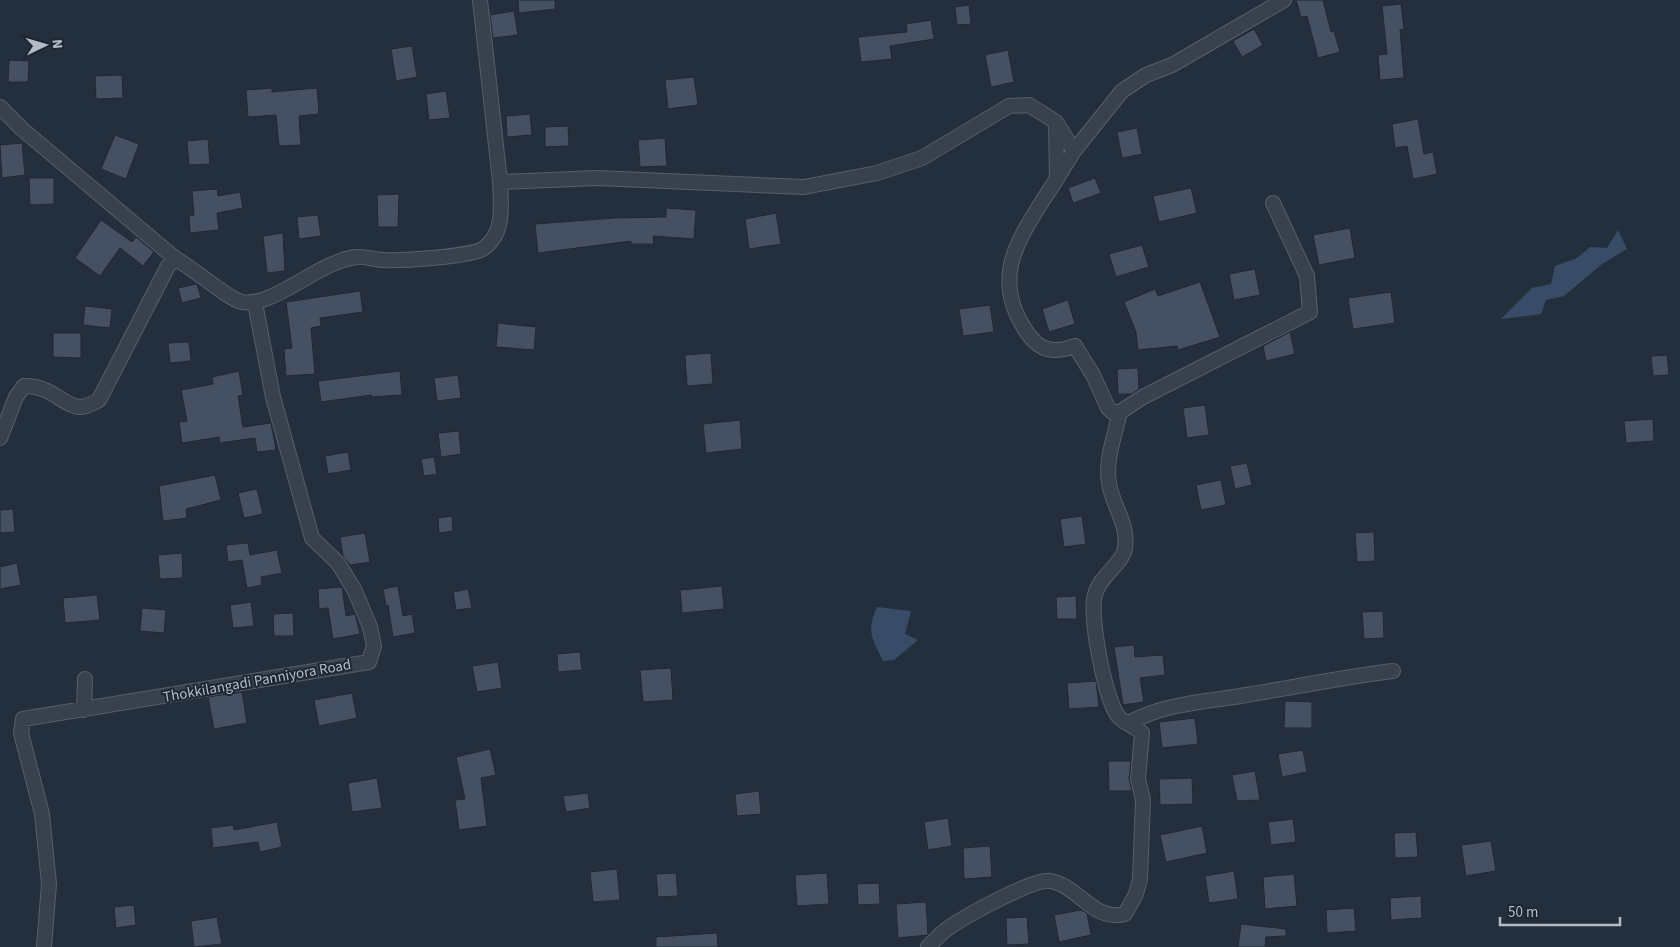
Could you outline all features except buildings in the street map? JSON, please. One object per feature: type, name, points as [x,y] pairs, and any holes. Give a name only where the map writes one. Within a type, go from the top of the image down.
[{"type":"street","points":[[0,107],[22,128],[176,259],[239,302],[255,303],[331,264],[357,257],[384,261],[460,255],[482,249],[495,237],[501,214],[500,182],[480,0]]},
{"type":"street","points":[[1272,203],[1307,276],[1310,312],[1151,392],[1120,412],[1112,412],[1108,408],[1094,375],[1075,346],[1059,352],[1044,348],[1029,336],[1016,313],[1009,284],[1010,261],[1021,233],[1074,151],[1122,91],[1146,75],[1172,65],[1284,0]]},
{"type":"street","points":[[500,182],[597,178],[804,187],[877,173],[922,158],[1009,106],[1029,105],[1056,122],[1074,151]]},
{"type":"street","points":[[1056,122],[1057,179]]},
{"type":"street","points":[[0,438],[16,397],[24,386],[38,385],[78,407],[86,406],[99,400],[168,266],[176,259]]},
{"type":"street","name":"Thokkilangadi Panniyora Road","points":[[44,947],[49,884],[42,814],[21,733],[23,719],[369,662],[374,646],[370,627],[355,591],[338,563],[312,538],[272,397],[255,303]]},
{"type":"street","points":[[928,947],[945,930],[968,916],[1034,883],[1051,881],[1078,894],[1096,910],[1113,917],[1125,914],[1136,894],[1140,879],[1143,800],[1138,779],[1142,733],[1119,718],[1110,704],[1099,653],[1094,609],[1094,596],[1100,582],[1122,557],[1125,548],[1123,518],[1115,505],[1109,484],[1108,465],[1120,412]]},
{"type":"street","points":[[1129,723],[1141,716],[1186,702],[1245,695],[1392,671]]},
{"type":"street","points":[[84,710],[85,679]]},
{"type":"water","points":[[1618,230],[1627,249],[1602,264],[1564,296],[1546,300],[1541,314],[1501,319],[1532,288],[1551,284],[1555,266],[1577,258],[1590,247],[1607,248]]},
{"type":"water","points":[[877,607],[911,611],[905,634],[918,640],[894,660],[883,661],[873,640],[871,629]]}]
